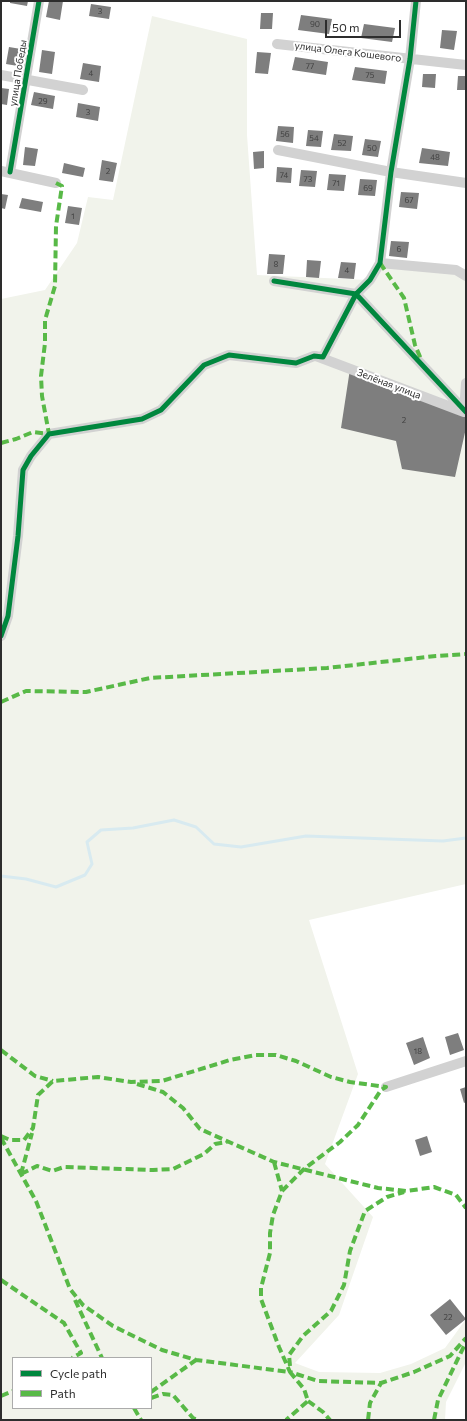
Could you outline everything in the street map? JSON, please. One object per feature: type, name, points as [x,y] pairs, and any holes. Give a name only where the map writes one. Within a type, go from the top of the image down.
[{"type":"street","name":"улица Победы","points":[[5,172],[26,80],[39,1]]},
{"type":"street","points":[[1,636],[9,609],[18,536],[23,470],[31,456],[49,434],[142,419],[161,410],[204,365],[229,355],[296,363],[314,356],[323,357],[356,294],[370,280],[380,263],[391,172],[410,59],[416,1]]},
{"type":"street","name":"улица Олега Кошевого","points":[[277,44],[466,65]]},
{"type":"street","points":[[1,75],[83,90]]},
{"type":"street","points":[[278,150],[391,172],[466,183]]},
{"type":"street","points":[[5,172],[56,183]]},
{"type":"street","points":[[380,263],[456,270],[466,276]]},
{"type":"street","points":[[274,281],[356,294],[423,364],[465,412]]},
{"type":"street","name":"Зелёная улица","points":[[314,356],[465,412]]},
{"type":"street","points":[[465,412],[466,383]]},
{"type":"street","points":[[386,1087],[466,1061]]},
{"type":"shaded area","points":[[152,16],[247,39],[247,135],[257,275],[369,280],[380,263],[466,269],[466,884],[309,920],[358,1074],[325,1164],[373,1217],[339,1315],[295,1363],[319,1372],[380,1373],[411,1364],[445,1348],[466,1319],[466,1362],[446,1402],[445,1420],[1,1420],[1,299],[45,290],[77,243],[88,197],[113,200]]},
{"type":"building","points":[[10,1],[28,1],[27,6],[10,3]]},
{"type":"building","points":[[49,1],[63,1],[60,20],[46,17]]},
{"type":"building","points":[[91,4],[111,7],[109,19],[89,16]]},
{"type":"building","points":[[261,13],[273,13],[272,29],[260,29]]},
{"type":"building","points":[[301,15],[332,19],[329,34],[298,30]]},
{"type":"building","points":[[364,24],[395,28],[392,42],[361,38]]},
{"type":"building","points":[[442,30],[457,31],[454,50],[440,48]]},
{"type":"building","points":[[9,47],[21,49],[18,66],[6,64]]},
{"type":"building","points":[[42,50],[55,52],[52,74],[39,72]]},
{"type":"building","points":[[257,52],[271,53],[268,74],[255,73]]},
{"type":"building","points":[[295,57],[328,62],[326,75],[292,70]]},
{"type":"building","points":[[83,63],[101,66],[99,82],[80,79]]},
{"type":"building","points":[[355,67],[387,71],[385,84],[352,80]]},
{"type":"building","points":[[423,74],[436,74],[435,88],[422,87]]},
{"type":"building","points":[[458,76],[466,76],[466,90],[457,90]]},
{"type":"building","points":[[1,88],[9,89],[7,105],[1,104]]},
{"type":"building","points":[[34,92],[55,96],[53,109],[31,105]]},
{"type":"building","points":[[78,103],[100,107],[98,121],[76,117]]},
{"type":"building","points":[[278,126],[294,127],[293,143],[276,141]]},
{"type":"building","points":[[308,130],[323,131],[321,147],[306,146]]},
{"type":"building","points":[[334,134],[353,136],[351,151],[331,150]]},
{"type":"building","points":[[365,139],[381,141],[378,157],[362,155]]},
{"type":"building","points":[[25,147],[38,149],[35,166],[23,165]]},
{"type":"building","points":[[422,148],[450,152],[448,166],[419,163]]},
{"type":"building","points":[[264,151],[264,168],[254,169],[253,152]]},
{"type":"building","points":[[102,160],[117,163],[113,182],[99,180]]},
{"type":"building","points":[[64,163],[85,168],[83,177],[62,173]]},
{"type":"building","points":[[277,167],[292,168],[291,183],[276,182]]},
{"type":"building","points":[[301,170],[317,171],[315,187],[299,186]]},
{"type":"building","points":[[329,174],[346,175],[344,191],[327,190]]},
{"type":"building","points":[[360,179],[377,180],[375,196],[358,195]]},
{"type":"building","points":[[401,192],[419,193],[417,209],[399,207]]},
{"type":"building","points":[[1,194],[8,195],[5,209],[1,208]]},
{"type":"building","points":[[22,198],[43,202],[41,212],[19,208]]},
{"type":"building","points":[[68,206],[82,208],[79,225],[65,223]]},
{"type":"building","points":[[391,241],[409,242],[407,258],[389,256]]},
{"type":"building","points":[[269,254],[285,255],[283,274],[267,274]]},
{"type":"building","points":[[307,260],[321,261],[319,278],[306,277]]},
{"type":"building","points":[[341,262],[356,263],[354,279],[338,278]]},
{"type":"building","points":[[350,369],[466,412],[466,428],[455,477],[402,469],[396,441],[341,428]]},
{"type":"building","points":[[458,1033],[464,1050],[450,1055],[445,1037]]},
{"type":"building","points":[[423,1037],[430,1058],[414,1065],[406,1043]]},
{"type":"building","points":[[466,1087],[466,1102],[464,1103],[460,1089]]},
{"type":"building","points":[[427,1136],[432,1152],[420,1156],[415,1140]]},
{"type":"building","points":[[450,1299],[466,1319],[446,1335],[430,1315]]},
{"type":"waterway","points":[[1,876],[26,879],[56,887],[85,875],[92,864],[87,842],[101,830],[133,828],[174,820],[196,827],[214,844],[241,847],[306,836],[443,841],[466,838]]},
{"type":"marked path","points":[[1,443],[33,432],[49,434],[42,396],[41,376],[45,343],[45,320],[55,286],[56,226],[62,186],[56,183]]},
{"type":"marked path","points":[[380,263],[404,298],[415,345],[421,359]]},
{"type":"marked path","points":[[1,702],[26,691],[86,692],[150,678],[327,668],[466,654]]},
{"type":"marked path","points":[[1,1050],[35,1076],[53,1081]]},
{"type":"marked path","points":[[1,1136],[10,1140],[24,1140],[33,1128],[38,1095],[53,1081],[98,1077],[131,1082],[162,1081],[230,1060],[256,1055],[276,1055],[296,1061],[331,1077],[350,1082],[386,1087],[381,1090],[358,1125],[340,1142],[304,1169],[282,1191],[273,1215],[270,1233],[270,1253],[261,1288],[261,1299],[290,1372],[318,1381],[381,1383],[414,1372],[450,1356],[466,1338]]},
{"type":"marked path","points":[[137,1084],[163,1092],[183,1108],[200,1129],[274,1162],[378,1188],[407,1191],[434,1187],[456,1195],[466,1208]]},
{"type":"marked path","points":[[21,1174],[32,1133]]},
{"type":"marked path","points":[[1,1138],[36,1201],[70,1289],[83,1305],[113,1326],[162,1350],[196,1360],[290,1372],[304,1389],[308,1401],[286,1420]]},
{"type":"marked path","points":[[21,1174],[37,1166],[52,1171],[64,1167],[153,1170],[173,1169],[204,1154],[215,1144],[227,1142]]},
{"type":"marked path","points":[[274,1162],[282,1191]]},
{"type":"marked path","points":[[290,1366],[289,1355],[303,1336],[331,1311],[344,1285],[350,1251],[365,1211],[387,1197],[404,1192]]},
{"type":"marked path","points":[[1,1280],[64,1323],[81,1353],[74,1357]]},
{"type":"marked path","points":[[75,1300],[102,1357]]},
{"type":"marked path","points":[[434,1420],[438,1400],[466,1342]]},
{"type":"marked path","points":[[152,1391],[196,1360]]},
{"type":"marked path","points":[[368,1420],[370,1403],[381,1383]]},
{"type":"marked path","points":[[1,1396],[12,1391]]},
{"type":"marked path","points":[[152,1398],[163,1394],[173,1395],[193,1418],[198,1420]]},
{"type":"marked path","points":[[308,1401],[323,1412],[330,1420]]},
{"type":"marked path","points":[[135,1409],[141,1420]]},
{"type":"cycle path","points":[[10,172],[39,1]]},
{"type":"cycle path","points":[[274,281],[356,294],[370,280],[380,263],[391,172],[410,59],[416,1]]},
{"type":"cycle path","points":[[1,636],[8,616],[18,536],[23,470],[31,456],[49,434],[142,419],[161,410],[204,365],[229,355],[296,363],[314,356],[323,357],[356,294],[466,412]]}]
